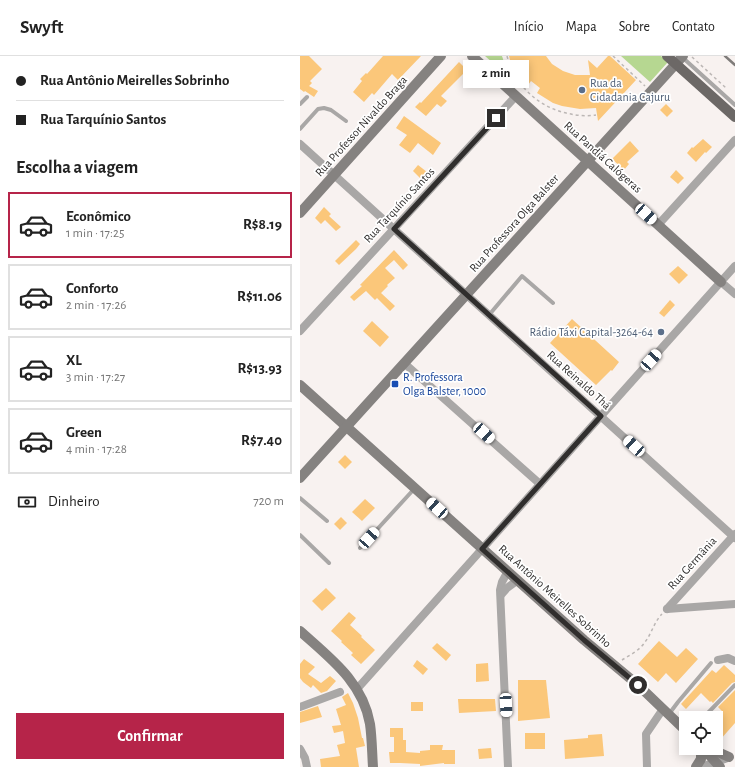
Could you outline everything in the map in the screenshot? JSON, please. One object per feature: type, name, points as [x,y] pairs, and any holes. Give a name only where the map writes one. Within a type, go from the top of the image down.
[{"type":"main road","name":"Rua Professor Nivaldo Braga","points":[[300,213],[441,56]]},
{"type":"main road","name":"Rua Pandiá Calógeras","points":[[472,56],[721,282]]},
{"type":"main road","points":[[667,56],[682,58],[735,117]]},
{"type":"main road","name":"Rua Professora Olga Balster","points":[[300,478],[682,58]]},
{"type":"main road","name":"Rua Antônio Meirelles Sobrinho","points":[[300,385],[584,640],[638,685],[679,724]]},
{"type":"main road","points":[[300,631],[338,666],[352,681],[362,697],[370,724],[373,767]]},
{"type":"main road","points":[[696,767],[701,760],[701,755]]},
{"type":"main road","points":[[713,755],[724,762]]},
{"type":"main road","points":[[716,755],[724,762]]},
{"type":"street","name":"Rua Tarquínio Santos","points":[[300,331],[516,96]]},
{"type":"street","points":[[658,225],[735,140]]},
{"type":"street","name":"Rua Reinaldo Thá","points":[[300,144],[734,536]]},
{"type":"street","points":[[357,689],[735,266]]},
{"type":"street","name":"Rua Pandiá Calógeras","points":[[721,282],[735,294]]},
{"type":"street","points":[[404,363],[540,484]]},
{"type":"street","name":"Rua Germânia","points":[[734,536],[667,609],[735,604]]},
{"type":"street","points":[[508,571],[502,582],[501,595],[508,767]]},
{"type":"street","points":[[501,595],[507,588],[518,580]]},
{"type":"street","points":[[714,662],[728,658],[735,661]]},
{"type":"street","points":[[300,707],[340,692]]},
{"type":"street","points":[[646,767],[646,734],[666,712]]},
{"type":"street","points":[[300,749],[305,758],[307,767]]},
{"type":"street","points":[[701,767],[724,762]]},
{"type":"lane","points":[[682,58],[735,105]]},
{"type":"lane","points":[[300,104],[307,97]]},
{"type":"lane","points":[[300,128],[318,109],[324,108],[331,110],[346,121]]},
{"type":"lane","points":[[489,315],[522,276],[553,303]]},
{"type":"lane","points":[[360,548],[415,488]]},
{"type":"lane","points":[[300,498],[327,521]]},
{"type":"lane","points":[[300,535],[329,563]]},
{"type":"lane","points":[[666,712],[678,702],[714,662]]},
{"type":"lane","points":[[710,711],[735,685]]},
{"type":"path","points":[[507,56],[518,80],[529,93],[548,107],[571,114],[583,116],[596,115]]},
{"type":"path","points":[[613,56],[651,91]]},
{"type":"path","points":[[682,58],[730,91]]},
{"type":"path","points":[[614,665],[638,650],[646,642],[657,620]]},
{"type":"green space","points":[[485,56],[502,56],[510,78]]},
{"type":"green space","points":[[621,56],[661,56],[668,62],[650,82]]},
{"type":"building","points":[[300,56],[309,56],[322,69],[310,81],[312,83],[309,86],[318,91],[314,97],[300,89]]},
{"type":"building","points":[[383,56],[421,56],[398,80],[392,74],[374,95],[372,93],[364,102],[353,92],[362,81],[360,79],[366,73],[367,74]]},
{"type":"building","name":"Rua da Cidadania Cajuru","points":[[509,56],[546,56],[552,64],[563,71],[575,75],[590,75],[588,60],[597,68],[608,56],[610,56],[636,80],[598,121],[596,108],[580,109],[562,106],[553,103],[537,93],[540,88],[531,81],[528,85],[511,64]]},
{"type":"building","points":[[459,62],[467,70],[441,96],[447,101],[441,107],[437,104],[426,116],[415,107],[420,102],[421,103]]},
{"type":"building","points":[[666,104],[673,111],[667,117],[660,110]]},
{"type":"building","points":[[404,116],[441,143],[433,155],[418,143],[410,153],[399,145],[407,135],[396,128]]},
{"type":"building","points":[[703,139],[712,147],[696,162],[687,153],[692,147],[693,148]]},
{"type":"building","points":[[630,141],[639,151],[627,162],[629,164],[624,170],[612,159]]},
{"type":"building","points":[[418,165],[427,172],[421,179],[413,171]]},
{"type":"building","points":[[676,170],[684,178],[678,184],[670,177]]},
{"type":"building","points":[[324,207],[331,214],[329,216],[341,227],[336,231],[325,220],[321,224],[315,218]]},
{"type":"building","points":[[356,240],[360,244],[339,265],[335,261]]},
{"type":"building","points":[[394,250],[408,265],[403,270],[394,260],[385,268],[395,278],[381,293],[395,306],[390,311],[377,298],[375,300],[366,291],[354,301],[350,297],[362,286],[360,285]]},
{"type":"building","points":[[678,266],[688,275],[679,284],[669,274]]},
{"type":"building","points":[[670,300],[675,305],[664,317],[659,313]]},
{"type":"building","points":[[572,319],[619,362],[612,371],[611,370],[596,385],[550,343]]},
{"type":"building","points":[[372,321],[389,337],[380,347],[363,331]]},
{"type":"building","points":[[345,455],[352,462],[345,469],[338,462]]},
{"type":"building","points":[[365,499],[375,508],[362,521],[352,512]]},
{"type":"building","points":[[341,517],[347,523],[340,530],[334,524]]},
{"type":"building","points":[[326,588],[336,598],[322,611],[312,601]]},
{"type":"building","points":[[349,612],[356,618],[350,625],[375,650],[361,664],[351,655],[353,653],[331,631]]},
{"type":"building","points":[[659,641],[677,657],[686,648],[698,659],[676,683],[666,673],[658,682],[638,664]]},
{"type":"building","points":[[437,643],[451,655],[446,661],[432,648]]},
{"type":"building","points":[[304,659],[315,667],[308,674],[321,683],[330,676],[336,681],[327,691],[321,693],[313,685],[311,688],[300,678],[300,664]]},
{"type":"building","points":[[417,660],[428,669],[423,675],[413,666]]},
{"type":"building","points":[[488,663],[489,681],[476,682],[476,664]]},
{"type":"building","points":[[724,665],[735,675],[735,682],[732,683],[713,703],[701,693],[686,709],[681,704],[712,670],[716,673]]},
{"type":"building","points":[[518,680],[546,680],[550,718],[518,721]]},
{"type":"building","points":[[735,690],[735,723],[723,737],[723,711],[718,707]]},
{"type":"building","points":[[348,693],[358,718],[365,746],[356,748],[359,767],[321,767],[320,759],[340,756],[337,745],[345,743],[343,731],[334,733],[332,726],[341,725],[336,709],[346,705],[342,697]]},
{"type":"building","points":[[458,699],[495,699],[496,711],[459,713]]},
{"type":"building","points":[[411,702],[423,702],[423,711],[411,711]]},
{"type":"building","points":[[318,706],[322,717],[300,723],[300,712]]},
{"type":"building","points":[[390,728],[403,728],[403,740],[406,740],[406,752],[420,753],[420,751],[430,750],[430,745],[443,745],[442,750],[455,750],[455,764],[444,763],[420,766],[420,764],[390,763],[389,752],[394,752],[394,737],[390,737]]},
{"type":"building","points":[[525,733],[545,733],[545,749],[525,749]]},
{"type":"building","points":[[602,734],[604,756],[565,759],[564,740],[588,738],[588,735]]},
{"type":"building","points":[[491,748],[492,758],[479,759],[478,749]]},
{"type":"railway","points":[[725,56],[735,65]]},
{"type":"place","name":"Rua da Cidadania Cajuru","points":[[582,90]]},
{"type":"place","name":"Rádio Táxi Capital-3264-64","points":[[661,332]]},
{"type":"place","name":"R. Professora Olga Balster, 1000","points":[[395,384]]},
{"type":"route","points":[[496,118],[394,229],[601,416],[482,549],[584,640],[638,685]]}]
